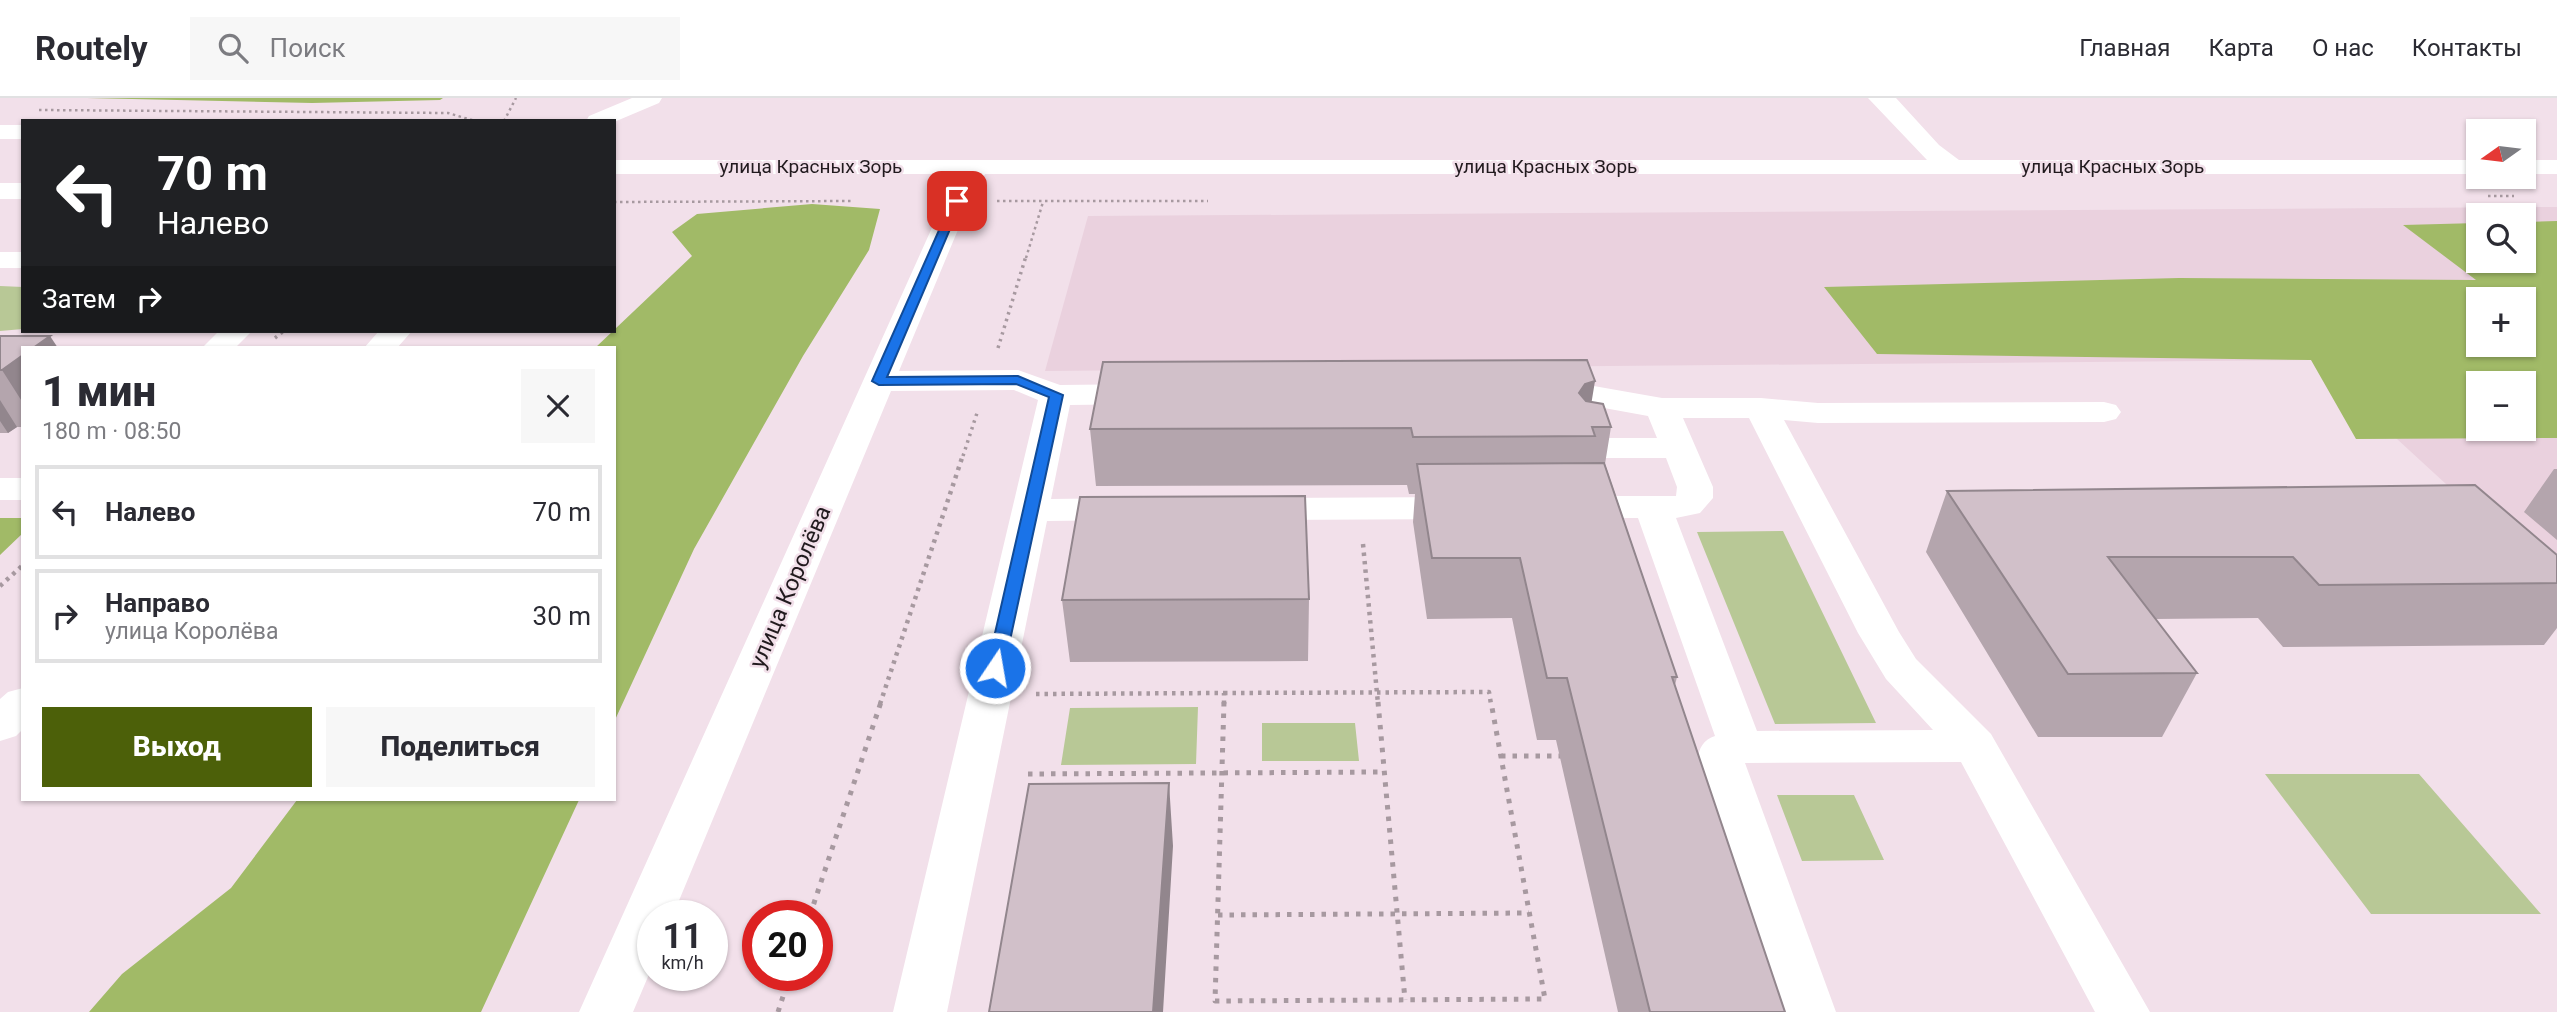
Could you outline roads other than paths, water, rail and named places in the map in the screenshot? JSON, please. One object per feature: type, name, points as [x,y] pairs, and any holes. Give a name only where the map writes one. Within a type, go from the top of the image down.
[{"type":"street","points":[[602,119],[650,98]]},
{"type":"street","points":[[1879,98],[1885,100],[1930,150],[1952,166]]},
{"type":"street","points":[[0,132],[21,123]]},
{"type":"street","name":"улица Королёва","points":[[606,1012],[957,201],[978,165]]},
{"type":"street","name":"улица Красных Зорь","points":[[616,167],[2466,167]]},
{"type":"street","points":[[2536,167],[2557,167]]},
{"type":"street","points":[[0,260],[21,260]]},
{"type":"street","points":[[218,346],[235,333]]},
{"type":"street","points":[[381,346],[395,333]]},
{"type":"street","points":[[879,381],[1018,380],[1056,395],[1181,394]]},
{"type":"street","points":[[1516,393],[1571,393],[1662,408],[1760,408],[1818,413],[2104,412]]},
{"type":"street","points":[[920,1012],[1056,395]]},
{"type":"street","points":[[1541,508],[1687,505],[1695,498],[1695,487],[1662,408]]},
{"type":"street","points":[[1760,408],[1879,633],[1901,669],[1975,746],[2123,1012]]},
{"type":"street","points":[[1590,448],[1678,448]]},
{"type":"street","points":[[0,489],[21,489]]},
{"type":"street","points":[[1653,507],[1741,747]]},
{"type":"street","points":[[1224,509],[1499,508]]},
{"type":"street","points":[[1030,510],[1156,509]]},
{"type":"street","points":[[0,725],[21,705]]},
{"type":"street","points":[[1810,1012],[1721,760],[1721,753],[1726,749],[1741,747],[1975,746]]}]
